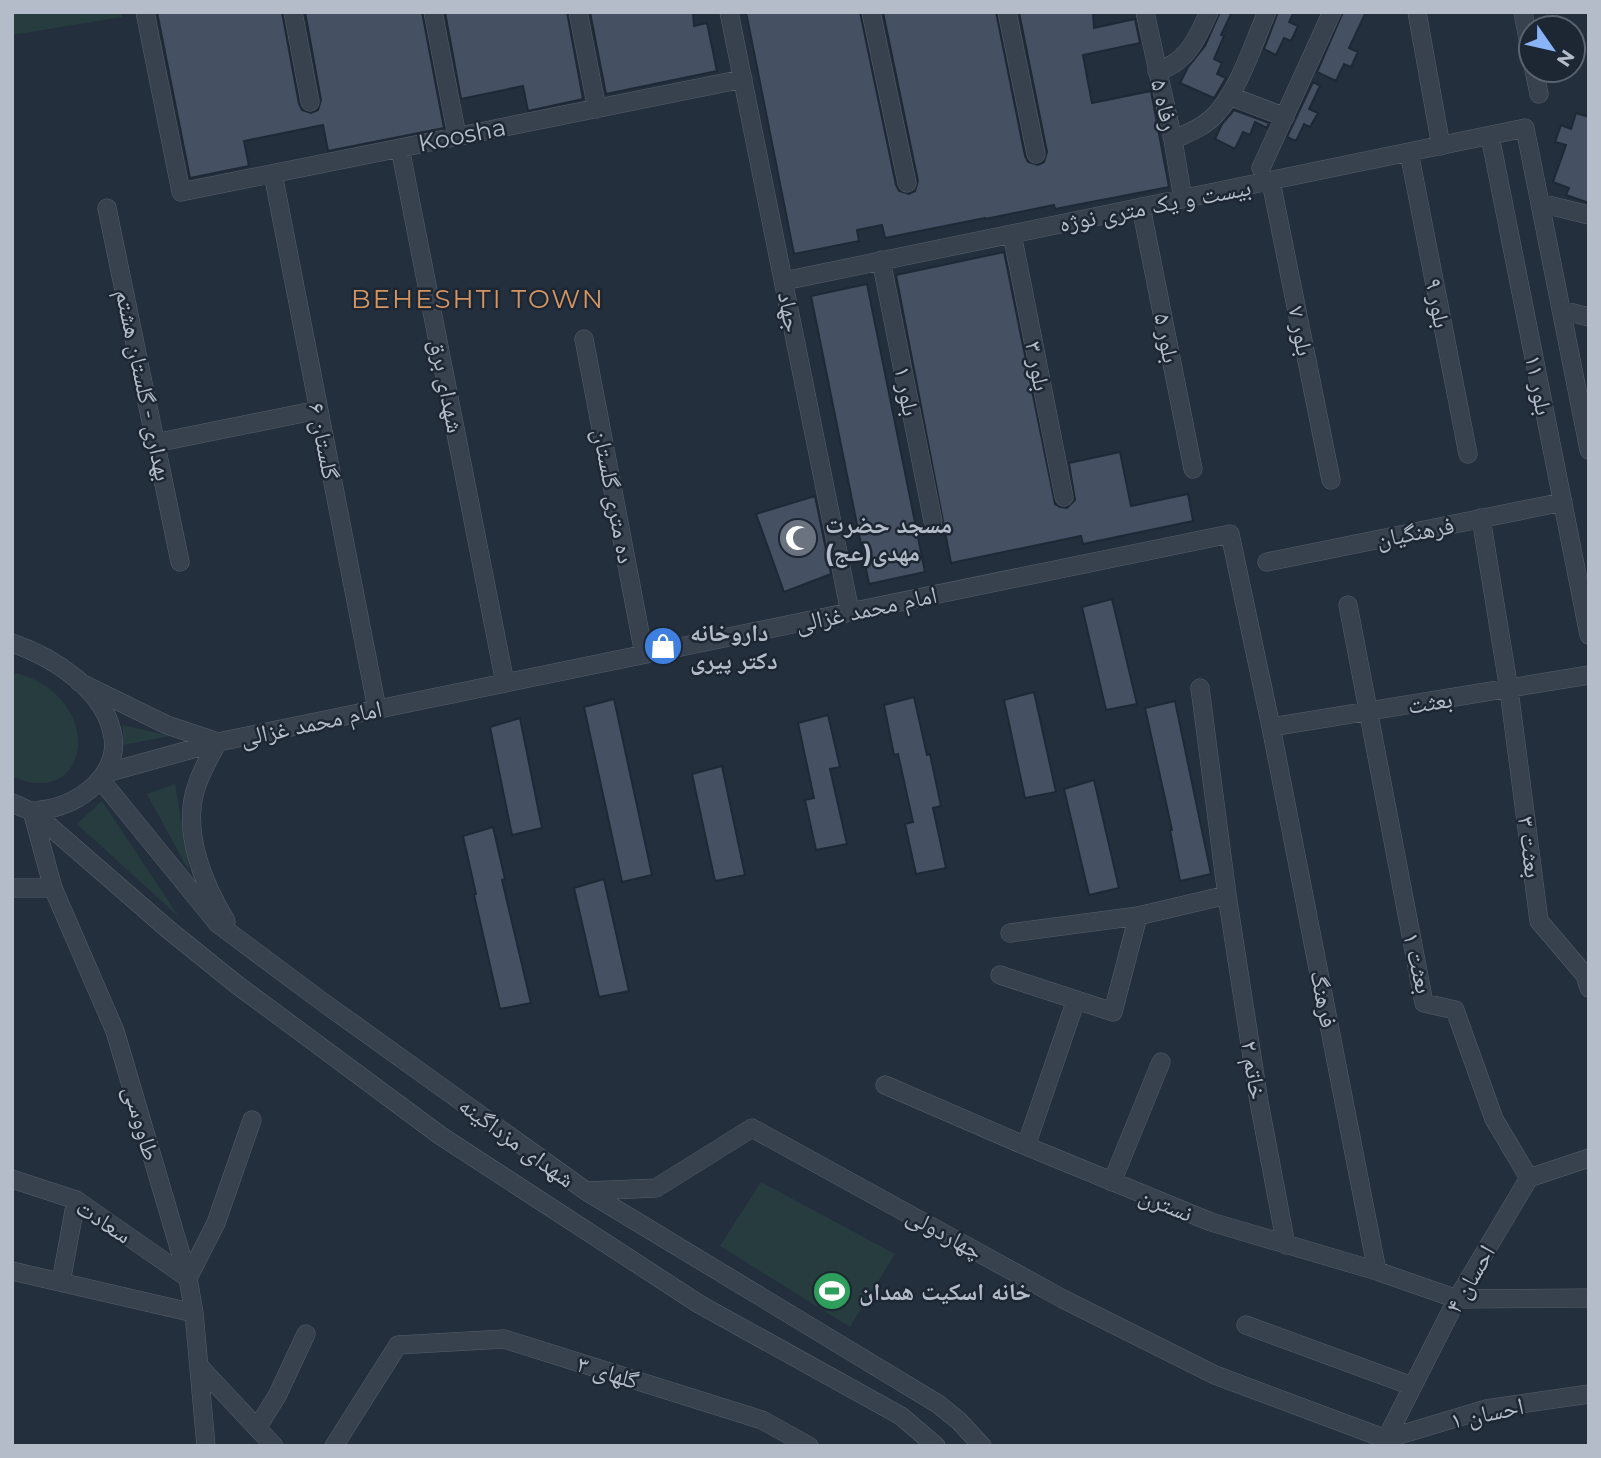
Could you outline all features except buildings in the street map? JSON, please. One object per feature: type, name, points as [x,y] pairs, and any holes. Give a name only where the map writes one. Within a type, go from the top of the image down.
[{"type":"street","name":"Koosha","points":[[145,12],[181,192],[743,79]]},
{"type":"street","points":[[293,12],[310,102]]},
{"type":"street","points":[[433,12],[457,136]]},
{"type":"street","points":[[578,12],[597,109]]},
{"type":"street","name":"جهاد","points":[[729,12],[850,612]]},
{"type":"street","points":[[871,12],[907,183]]},
{"type":"street","points":[[1007,12],[1036,154]]},
{"type":"street","name":"رفاه ۵","points":[[1145,12],[1183,199]]},
{"type":"street","points":[[1157,71],[1171,67],[1186,55],[1209,12]]},
{"type":"street","points":[[1173,140],[1197,129],[1215,116],[1230,96],[1267,12]]},
{"type":"street","points":[[1266,175],[1285,117],[1332,12]]},
{"type":"street","points":[[1417,12],[1441,146]]},
{"type":"street","points":[[1537,84],[1539,94]]},
{"type":"street","points":[[1230,96],[1285,117]]},
{"type":"street","name":"بیست و یک متری نوژه","points":[[784,281],[1183,199],[1266,175],[1409,152],[1525,128],[1540,204]]},
{"type":"street","name":"بلور ۱۱","points":[[1490,136],[1589,635]]},
{"type":"street","name":"شهدای برق","points":[[400,148],[505,682]]},
{"type":"street","name":"بلور ۹","points":[[1409,152],[1468,454]]},
{"type":"street","name":"گلستان ۶","points":[[273,173],[377,709]]},
{"type":"street","name":"بلور ۷","points":[[1266,175],[1331,480]]},
{"type":"street","points":[[1589,215],[1540,204],[1586,418],[1589,450]]},
{"type":"street","name":"بلور ۵","points":[[1141,207],[1193,469]]},
{"type":"street","name":"بهداری - گلستان هشتم","points":[[107,208],[180,562]]},
{"type":"street","name":"بلور ۳","points":[[1012,234],[1064,498]]},
{"type":"street","name":"بلور ۱","points":[[881,260],[933,522]]},
{"type":"street","points":[[1561,310],[1589,317]]},
{"type":"street","name":"ده متری گلستان","points":[[584,339],[644,654]]},
{"type":"street","points":[[155,443],[318,410]]},
{"type":"street","name":"فرهنگیان","points":[[1268,562],[1563,502]]},
{"type":"street","name":"بعثت ۳","points":[[1481,518],[1509,690],[1539,921],[1585,975],[1589,988]]},
{"type":"street","name":"امام محمد غزالی","points":[[103,776],[218,742],[1230,534],[1271,727]]},
{"type":"street","points":[[1348,605],[1367,713]]},
{"type":"street","points":[[12,643],[36,651],[54,661],[79,682],[96,700],[110,722],[114,740],[103,776],[80,796],[62,806],[32,811],[12,803]]},
{"type":"street","name":"بعثت","points":[[1271,727],[1589,675]]},
{"type":"street","points":[[79,682],[167,724],[218,742],[205,764],[194,794],[193,823],[195,848],[214,901],[233,935]]},
{"type":"street","name":"خاتم ۲","points":[[1200,688],[1227,895],[1259,1102],[1286,1245]]},
{"type":"street","name":"بعثت ۱","points":[[1367,713],[1424,1003],[1455,1010],[1494,1119],[1529,1178]]},
{"type":"street","name":"فرهنگ","points":[[1271,727],[1377,1271]]},
{"type":"street","name":"شهدای مزداگینه","points":[[103,776],[218,924],[586,1191],[938,1404],[959,1421],[982,1446]]},
{"type":"street","name":"شهدای مزداگینه","points":[[32,811],[169,930],[236,984],[441,1136],[699,1304],[912,1424],[936,1446]]},
{"type":"street","name":"طاووسی","points":[[32,811],[53,888],[115,1031],[188,1278],[194,1313],[206,1446]]},
{"type":"street","points":[[12,888],[53,888]]},
{"type":"street","points":[[1010,933],[1138,916],[1227,895]]},
{"type":"street","points":[[1000,975],[1113,1012],[1138,916]]},
{"type":"street","points":[[1026,1146],[1076,1000]]},
{"type":"street","points":[[1112,1182],[1161,1062]]},
{"type":"street","name":"نسترن","points":[[885,1085],[1211,1222],[1377,1271],[1457,1299],[1589,1298]]},
{"type":"street","points":[[188,1278],[216,1223],[252,1120]]},
{"type":"street","name":"چهاردولی","points":[[586,1191],[656,1188],[752,1128],[1063,1299],[1215,1375],[1386,1442]]},
{"type":"street","points":[[1529,1178],[1589,1158]]},
{"type":"street","name":"احسان ۴","points":[[1386,1442],[1457,1299],[1529,1178]]},
{"type":"street","name":"سعادت","points":[[12,1179],[76,1200],[188,1278]]},
{"type":"street","points":[[61,1282],[76,1200]]},
{"type":"street","points":[[12,1271],[194,1313]]},
{"type":"street","points":[[1247,1325],[1412,1387]]},
{"type":"street","points":[[257,1428],[277,1396],[306,1334]]},
{"type":"street","name":"گلهای ۳","points":[[334,1446],[398,1345],[503,1339],[762,1420],[809,1446]]},
{"type":"street","points":[[199,1366],[274,1446]]},
{"type":"street","name":"احسان ۱","points":[[1386,1442],[1486,1409],[1589,1394]]},
{"type":"street","points":[[912,1424],[914,1446]]},
{"type":"green space","points":[[12,12],[121,12],[122,17],[12,35]]},
{"type":"green space","points":[[12,672],[43,684],[64,703],[75,724],[78,746],[72,765],[59,778],[39,783],[12,776]]},
{"type":"green space","points":[[123,725],[170,736],[123,745]]},
{"type":"green space","points":[[175,784],[190,873],[147,794]]},
{"type":"green space","points":[[102,801],[179,917],[77,824]]},
{"type":"green space","name":"خانه اسكيت همدان","points":[[761,1182],[895,1254],[850,1327],[720,1246]]},
{"type":"place","name":"مسجد حضرت مهدی(عج)","points":[[798,538]]},
{"type":"place","name":"داروخانه دکتر پیری","points":[[663,646]]},
{"type":"place","name":"خانه اسكيت همدان","points":[[832,1291]]},
{"type":"district","name":"BEHESHTI TOWN","points":[[478,299]]}]
